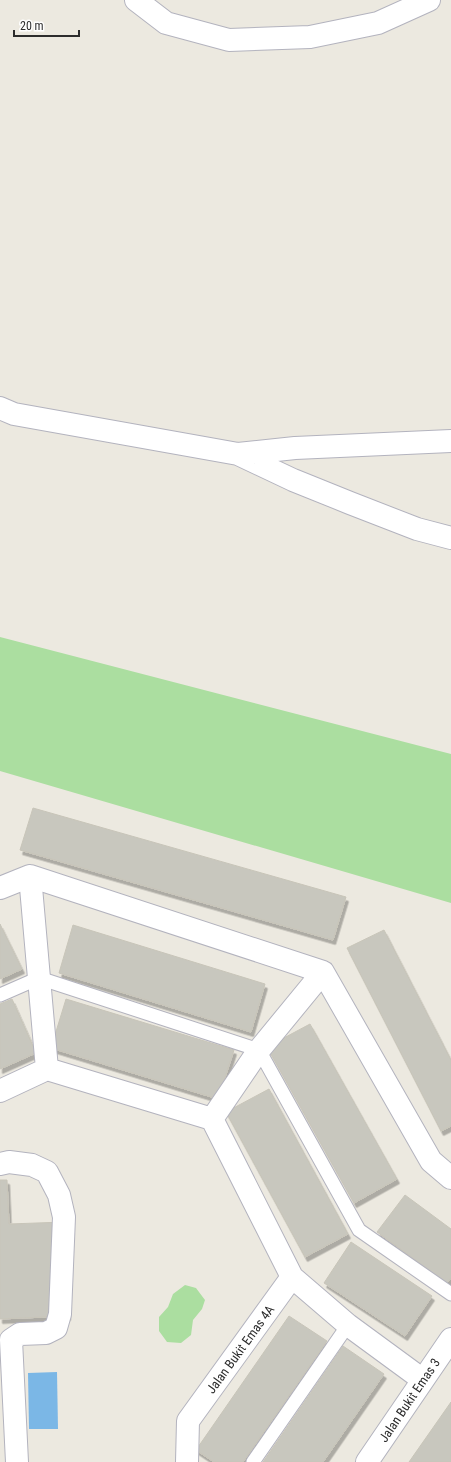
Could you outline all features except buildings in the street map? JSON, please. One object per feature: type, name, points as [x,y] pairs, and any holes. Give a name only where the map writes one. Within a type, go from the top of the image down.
[{"type":"street","points":[[136,0],[166,23],[229,40],[310,37],[378,23],[429,0]]},
{"type":"street","points":[[0,408],[14,414],[238,454],[293,480],[383,516],[417,529],[451,538]]},
{"type":"street","points":[[238,454],[295,448],[451,440]]},
{"type":"street","points":[[0,888],[30,876],[323,972],[431,1161],[451,1178]]},
{"type":"street","points":[[30,876],[47,1069]]},
{"type":"street","points":[[212,1119],[259,1050],[323,972]]},
{"type":"street","points":[[0,1091],[47,1069],[212,1119],[292,1276],[348,1325],[423,1380]]},
{"type":"street","points":[[0,1164],[9,1162],[32,1165],[47,1172],[59,1195],[64,1217],[60,1314],[56,1328],[46,1333],[20,1334],[11,1340],[16,1462]]},
{"type":"street","name":"Jalan Bukit Emas 4A","points":[[187,1462],[188,1421],[292,1276]]},
{"type":"street","name":"Jalan Bukit Emas 3","points":[[367,1462],[451,1339]]},
{"type":"lane","points":[[0,995],[39,978],[259,1050],[359,1230],[451,1294]]},
{"type":"lane","points":[[253,1462],[348,1325]]},
{"type":"green space","points":[[0,637],[451,754],[451,903],[0,771]]},
{"type":"green space","points":[[185,1285],[196,1288],[205,1300],[202,1309],[193,1320],[191,1335],[181,1343],[167,1342],[159,1331],[159,1317],[168,1307],[173,1294]]},
{"type":"water","points":[[57,1372],[58,1429],[29,1429],[28,1373]]}]
